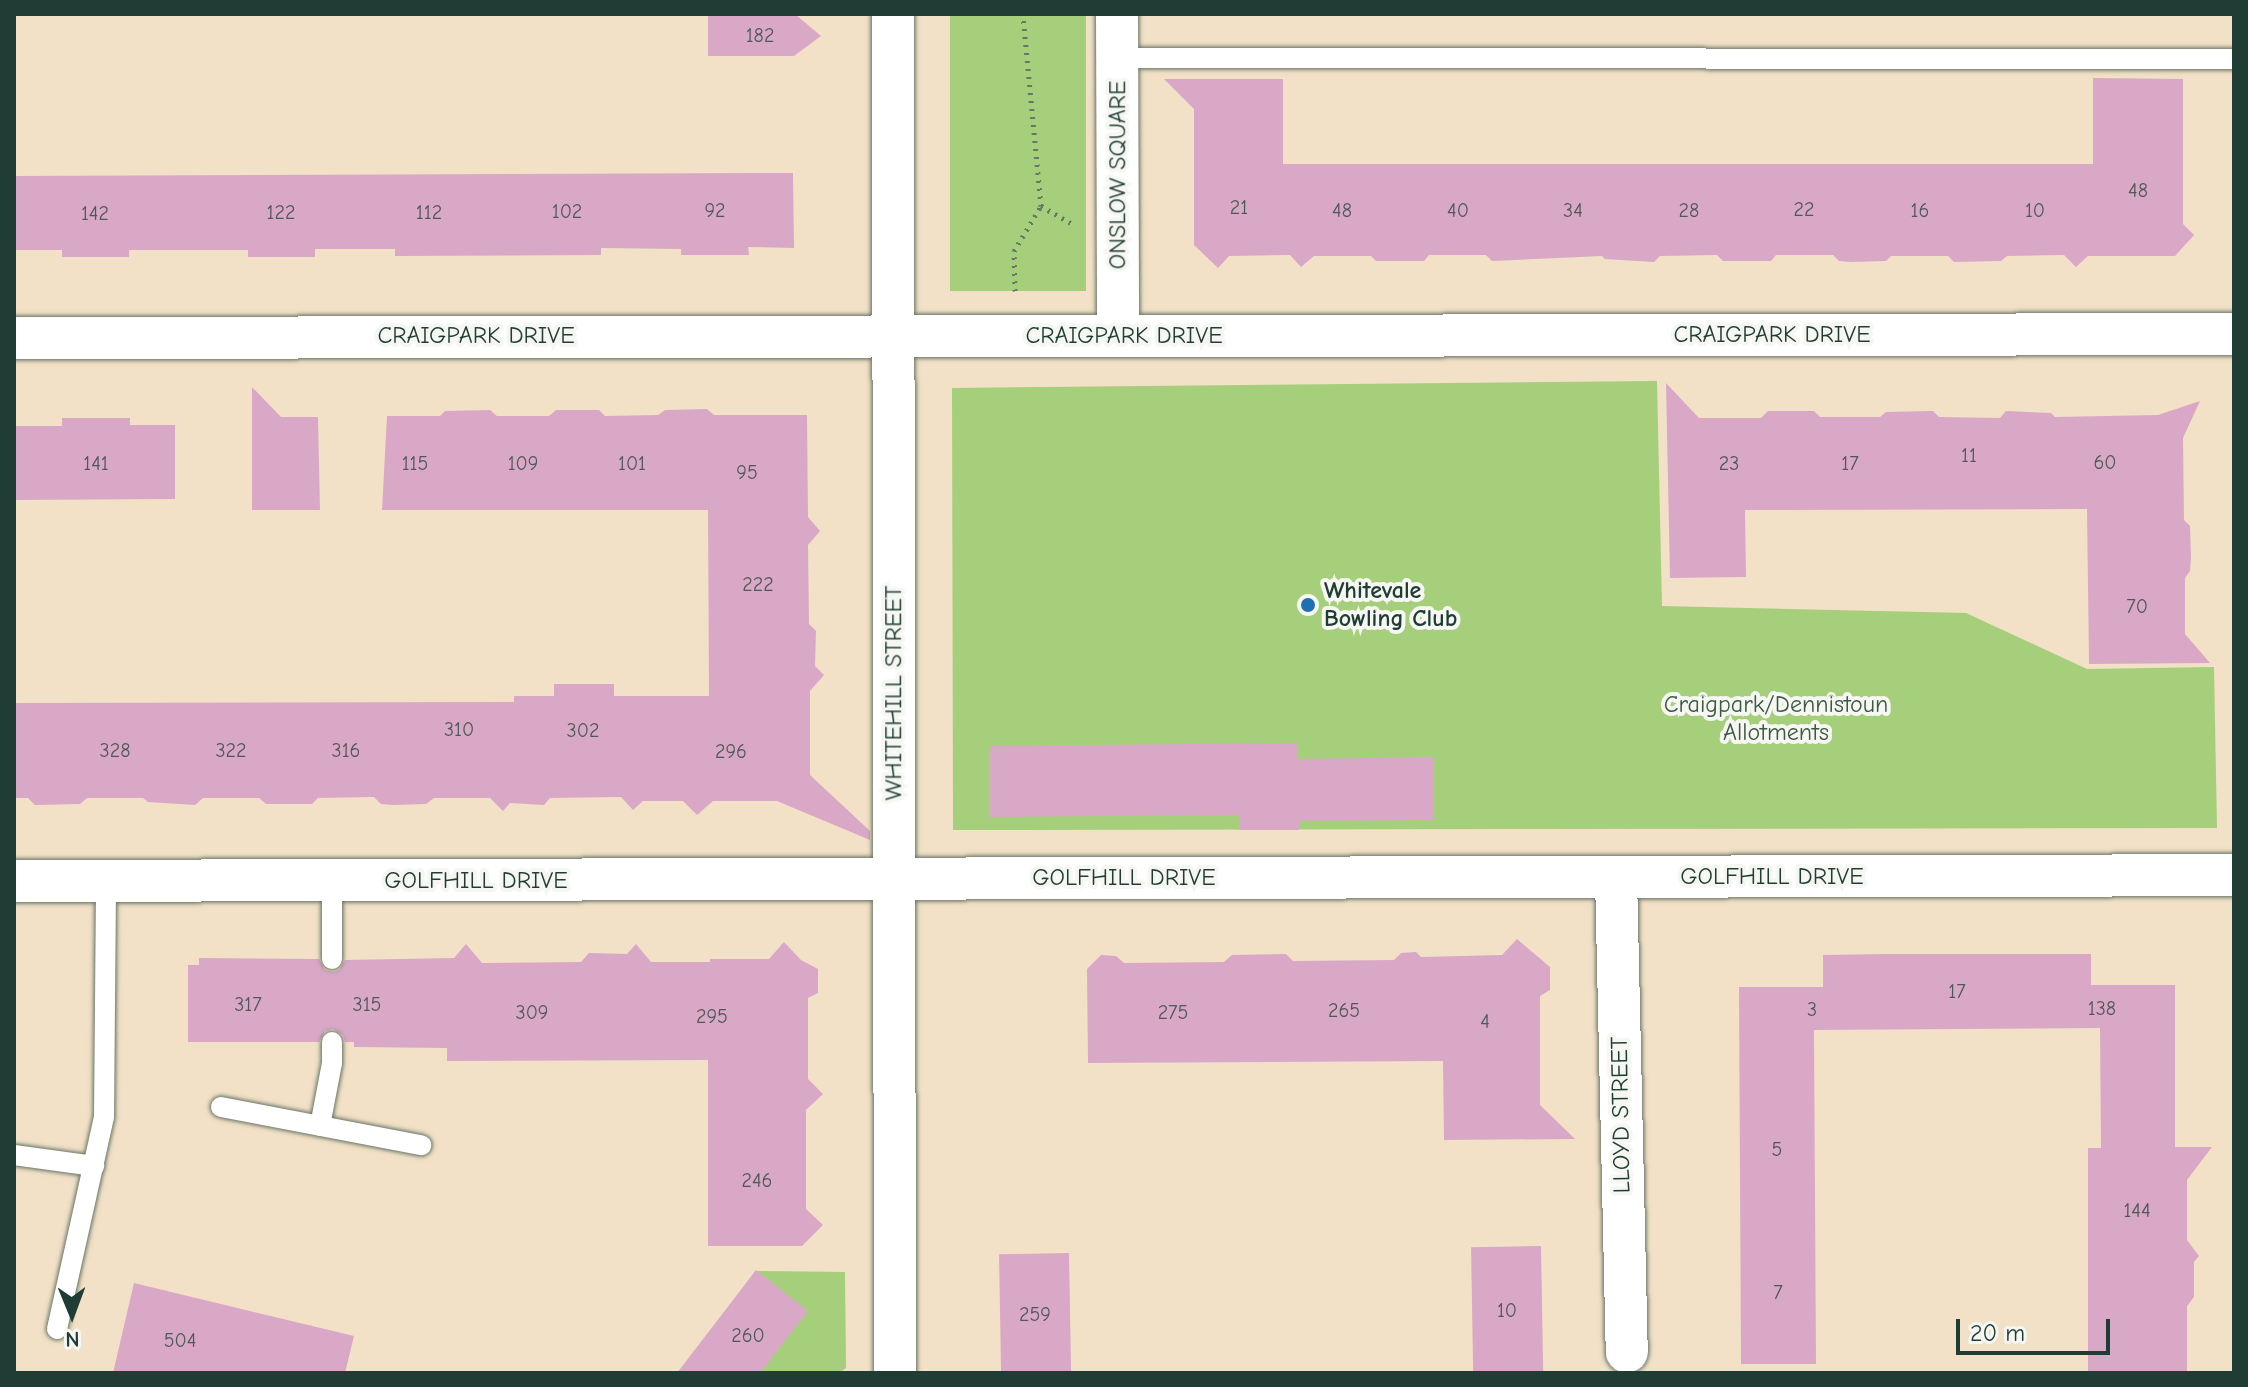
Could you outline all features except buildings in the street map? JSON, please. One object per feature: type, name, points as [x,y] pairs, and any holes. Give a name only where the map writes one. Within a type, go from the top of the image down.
[{"type":"street","name":"WHITEHILL STREET","points":[[893,14],[895,1373]]},
{"type":"street","name":"ONSLOW SQUARE","points":[[1117,14],[1118,336]]},
{"type":"street","name":"CRAIGPARK DRIVE","points":[[14,338],[893,334],[2234,334]]},
{"type":"street","name":"GOLFHILL DRIVE","points":[[14,881],[2234,875]]},
{"type":"street","name":"LLOYD STREET","points":[[1616,877],[1627,1352]]},
{"type":"lane","points":[[1117,58],[2234,59]]},
{"type":"lane","points":[[57,1329],[104,1117],[106,881]]},
{"type":"lane","points":[[332,882],[332,959]]},
{"type":"lane","points":[[320,1126],[332,1063],[332,1042]]},
{"type":"lane","points":[[221,1107],[421,1145]]},
{"type":"lane","points":[[14,1155],[94,1166]]},
{"type":"path","points":[[1014,336],[1014,251],[1041,206],[1023,14]]},
{"type":"path","points":[[1041,206],[1076,226]]},
{"type":"green space","points":[[950,14],[1086,14],[1086,291],[950,291]]},
{"type":"green space","name":"Whitevale Bowling Club","points":[[1657,381],[1662,606],[1966,613],[2087,669],[2214,667],[2217,828],[953,830],[952,388]]},
{"type":"green space","points":[[756,1271],[845,1272],[846,1368],[839,1373],[760,1373]]},
{"type":"place","name":"Whitevale Bowling Club","points":[[1308,605]]},
{"type":"park label","name":"Craigpark/Dennistoun Allotments","points":[[1776,719]]}]
